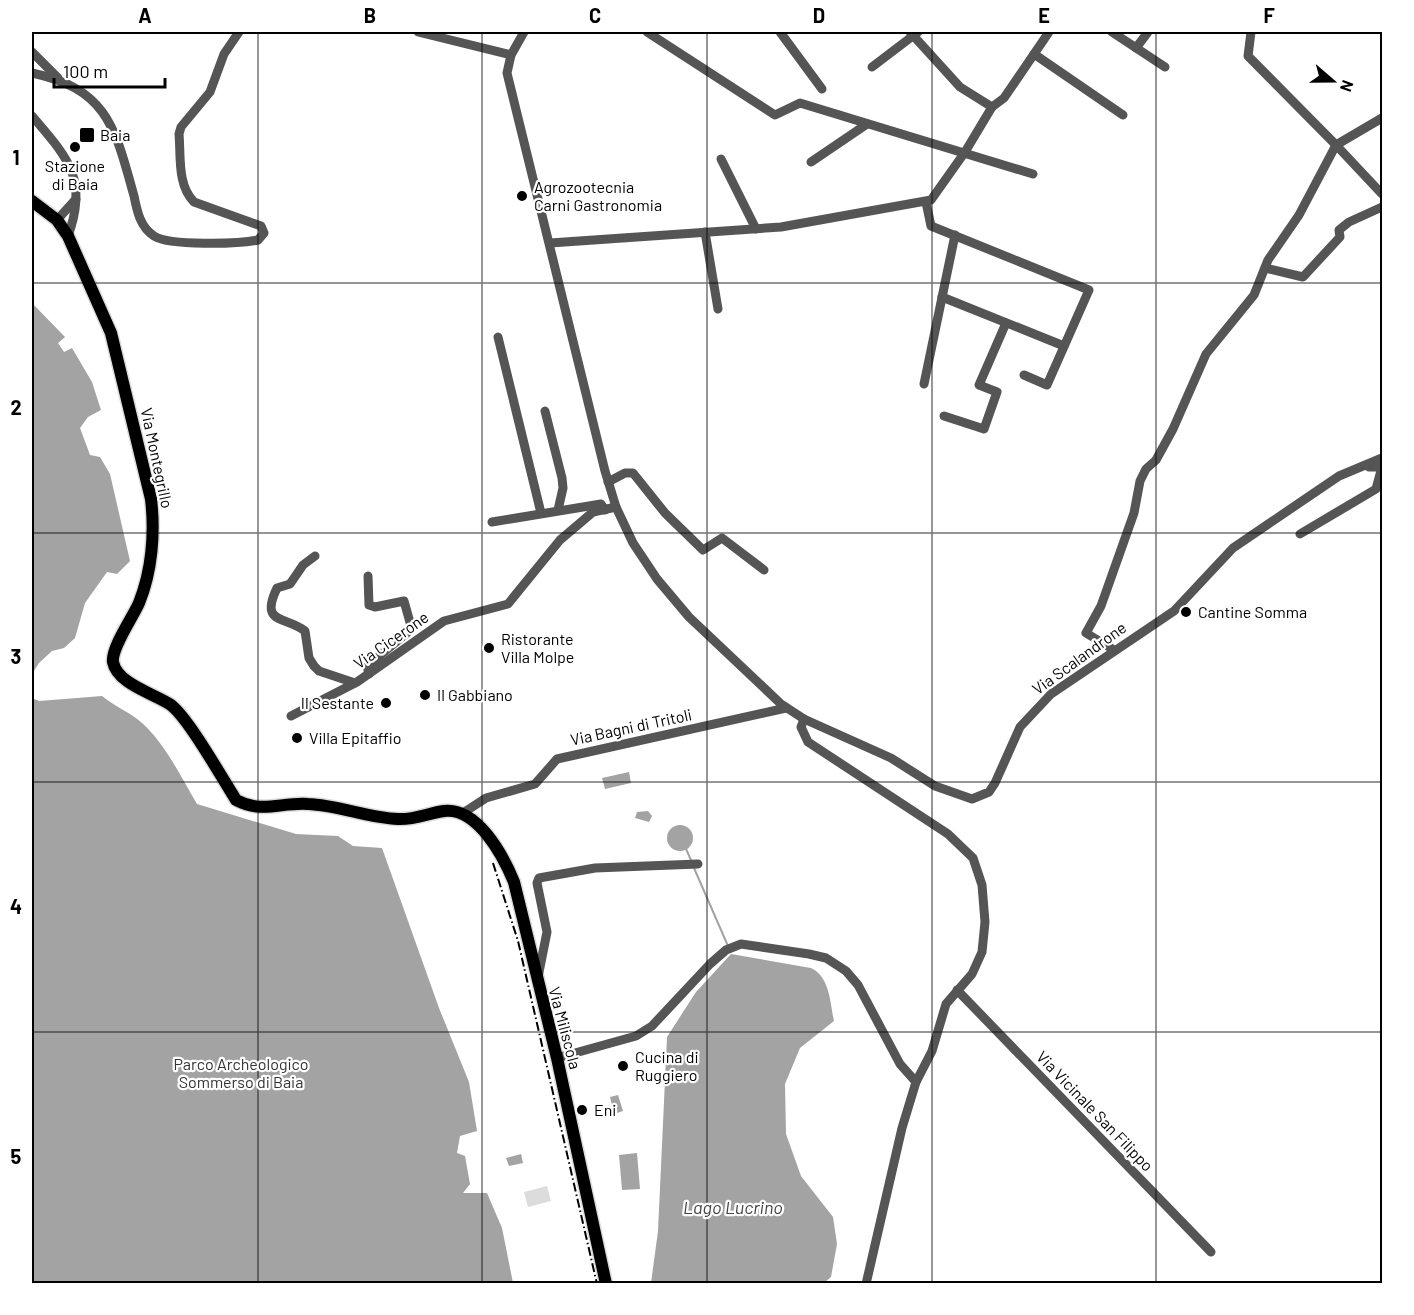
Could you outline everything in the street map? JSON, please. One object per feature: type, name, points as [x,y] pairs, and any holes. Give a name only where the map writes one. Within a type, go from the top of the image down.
[{"type":"main road","name":"Via Montegrillo","points":[[32,201],[57,220],[68,236],[111,333],[127,394],[154,525],[151,556],[140,602],[114,653],[116,670],[127,680],[172,706],[236,800],[246,806],[267,809],[307,803],[397,819],[446,811],[463,813]]},
{"type":"main road","name":"Via Miliscola","points":[[463,813],[483,833],[507,867],[514,882],[537,984],[557,1058],[606,1284]]},
{"type":"street","points":[[32,52],[58,78],[85,93],[103,110],[116,137],[140,219],[154,236],[171,241],[258,240],[264,233],[261,226],[194,202],[187,195],[183,184],[179,134],[210,92],[224,54],[239,32]]},
{"type":"street","points":[[418,32],[511,55]]},
{"type":"street","points":[[524,32],[511,55],[507,73],[608,482],[616,507],[633,543],[663,586],[689,616],[786,708],[804,719],[801,727],[808,742],[928,820],[974,858],[982,885],[984,937],[978,963],[946,1004],[932,1051],[916,1083],[902,1128],[866,1284]]},
{"type":"street","points":[[647,32],[775,115],[800,103],[1033,174]]},
{"type":"street","points":[[780,32],[822,89]]},
{"type":"street","points":[[872,67],[913,32],[960,87],[992,106]]},
{"type":"street","points":[[550,243],[782,227],[931,200],[965,152],[992,106],[1004,98],[1049,32]]},
{"type":"street","points":[[1112,32],[1164,67]]},
{"type":"street","points":[[1137,48],[1148,32]]},
{"type":"street","points":[[1251,32],[1248,56],[1383,194]]},
{"type":"street","points":[[1034,54],[1123,115]]},
{"type":"street","points":[[32,73],[58,78]]},
{"type":"street","points":[[32,116],[67,158],[74,175],[76,199],[68,236]]},
{"type":"street","points":[[1114,650],[1086,633],[1101,606],[1130,526],[1140,481],[1146,469],[1156,460],[1173,429],[1206,354],[1254,296],[1275,246],[1299,215],[1336,145],[1383,118]]},
{"type":"street","points":[[811,162],[867,124]]},
{"type":"street","points":[[721,159],[756,229]]},
{"type":"street","points":[[57,220],[76,199]]},
{"type":"street","points":[[926,202],[931,226],[1089,290],[1047,385],[1024,375]]},
{"type":"street","points":[[1265,268],[1275,268],[1303,277],[1340,237],[1339,230],[1349,222],[1383,207]]},
{"type":"street","points":[[705,232],[718,309]]},
{"type":"street","points":[[924,384],[955,236]]},
{"type":"street","points":[[942,297],[1064,346]]},
{"type":"street","points":[[944,416],[984,429],[997,392],[979,385],[1006,323]]},
{"type":"street","points":[[498,337],[541,513]]},
{"type":"street","points":[[544,411],[562,478],[558,510]]},
{"type":"street","name":"Via Scalandrone","points":[[804,719],[891,758],[935,786],[972,798],[980,797],[996,783],[1020,727],[1032,711],[1051,694],[1174,611],[1233,548],[1339,476],[1366,467],[1383,458]]},
{"type":"street","points":[[1300,534],[1376,489],[1382,467],[1366,467]]},
{"type":"street","points":[[608,482],[625,473],[633,473],[665,513],[703,550],[723,538],[764,570]]},
{"type":"street","points":[[492,522],[601,504],[605,510]]},
{"type":"street","name":"Via Cicerone","points":[[291,716],[355,683],[444,621],[508,604],[560,540],[593,512],[616,507]]},
{"type":"street","points":[[315,556],[303,565],[290,584],[277,588],[271,607],[272,613],[283,622],[305,631],[309,658],[319,671],[355,683]]},
{"type":"street","points":[[368,576],[369,605],[375,608],[404,601],[411,626],[408,632],[367,666],[369,674]]},
{"type":"street","name":"Via Bagni di Tritoli","points":[[463,813],[470,806],[493,795],[536,784],[557,759],[786,708]]},
{"type":"street","points":[[537,984],[547,920],[537,883],[539,878],[595,868],[694,865]]},
{"type":"street","points":[[557,1058],[636,1036],[652,1026],[730,948],[809,954],[826,958],[846,970],[858,985],[900,1064],[916,1083]]},
{"type":"street","points":[[529,950],[543,952]]},
{"type":"street","name":"Via Vicinale San Filippo","points":[[957,990],[1211,1252]]},
{"type":"shaded area","points":[[547,1186],[551,1201],[528,1207],[524,1192]]},
{"type":"water","points":[[32,303],[65,337],[58,343],[64,352],[72,348],[92,382],[101,410],[88,417],[80,428],[90,455],[100,457],[110,474],[130,561],[117,574],[107,572],[85,603],[75,638],[64,648],[52,651],[39,663],[32,674]]},
{"type":"water","name":"Parco Archeologico Sommerso di Baia","points":[[102,696],[151,731],[168,754],[197,804],[296,834],[338,836],[353,846],[382,848],[439,1008],[469,1082],[477,1131],[460,1136],[457,1153],[465,1156],[470,1184],[463,1193],[487,1193],[502,1228],[513,1283],[32,1283],[32,698],[39,701]]},
{"type":"water","points":[[629,772],[631,783],[605,789],[602,778]]},
{"type":"water","points":[[648,811],[652,816],[649,822],[635,818],[637,812]]},
{"type":"water","points":[[680,825],[689,829],[693,838],[689,847],[680,851],[671,847],[667,838],[671,829]]},
{"type":"water","name":"Lago Lucrino","points":[[731,954],[811,968],[822,977],[828,991],[834,1021],[800,1048],[785,1084],[786,1134],[801,1176],[833,1217],[837,1244],[831,1277],[824,1283],[651,1283],[658,1231],[667,1037],[696,992]]},
{"type":"water","points":[[618,1095],[623,1111],[614,1114],[610,1097]]},
{"type":"water","points":[[637,1153],[640,1189],[622,1190],[619,1155]]},
{"type":"water","points":[[521,1154],[523,1163],[509,1166],[506,1158]]},
{"type":"waterway","points":[[686,849],[691,860]]},
{"type":"waterway","points":[[694,868],[728,946]]},
{"type":"railway","points":[[493,863],[518,941],[597,1284]]},
{"type":"place","name":"Baia","points":[[87,135]]},
{"type":"place","name":"Stazione di Baia","points":[[75,147]]},
{"type":"place","name":"Agrozootecnia Carni Gastronomia","points":[[522,196]]},
{"type":"place","name":"Cantine Somma","points":[[1186,612]]},
{"type":"place","name":"Ristorante Villa Molpe","points":[[489,648]]},
{"type":"place","name":"Il Gabbiano","points":[[425,695]]},
{"type":"place","name":"Il Sestante","points":[[386,703]]},
{"type":"place","name":"Villa Epitaffio","points":[[297,738]]},
{"type":"place","name":"Cucina di Ruggiero","points":[[623,1066]]},
{"type":"place","name":"Eni","points":[[582,1110]]}]
